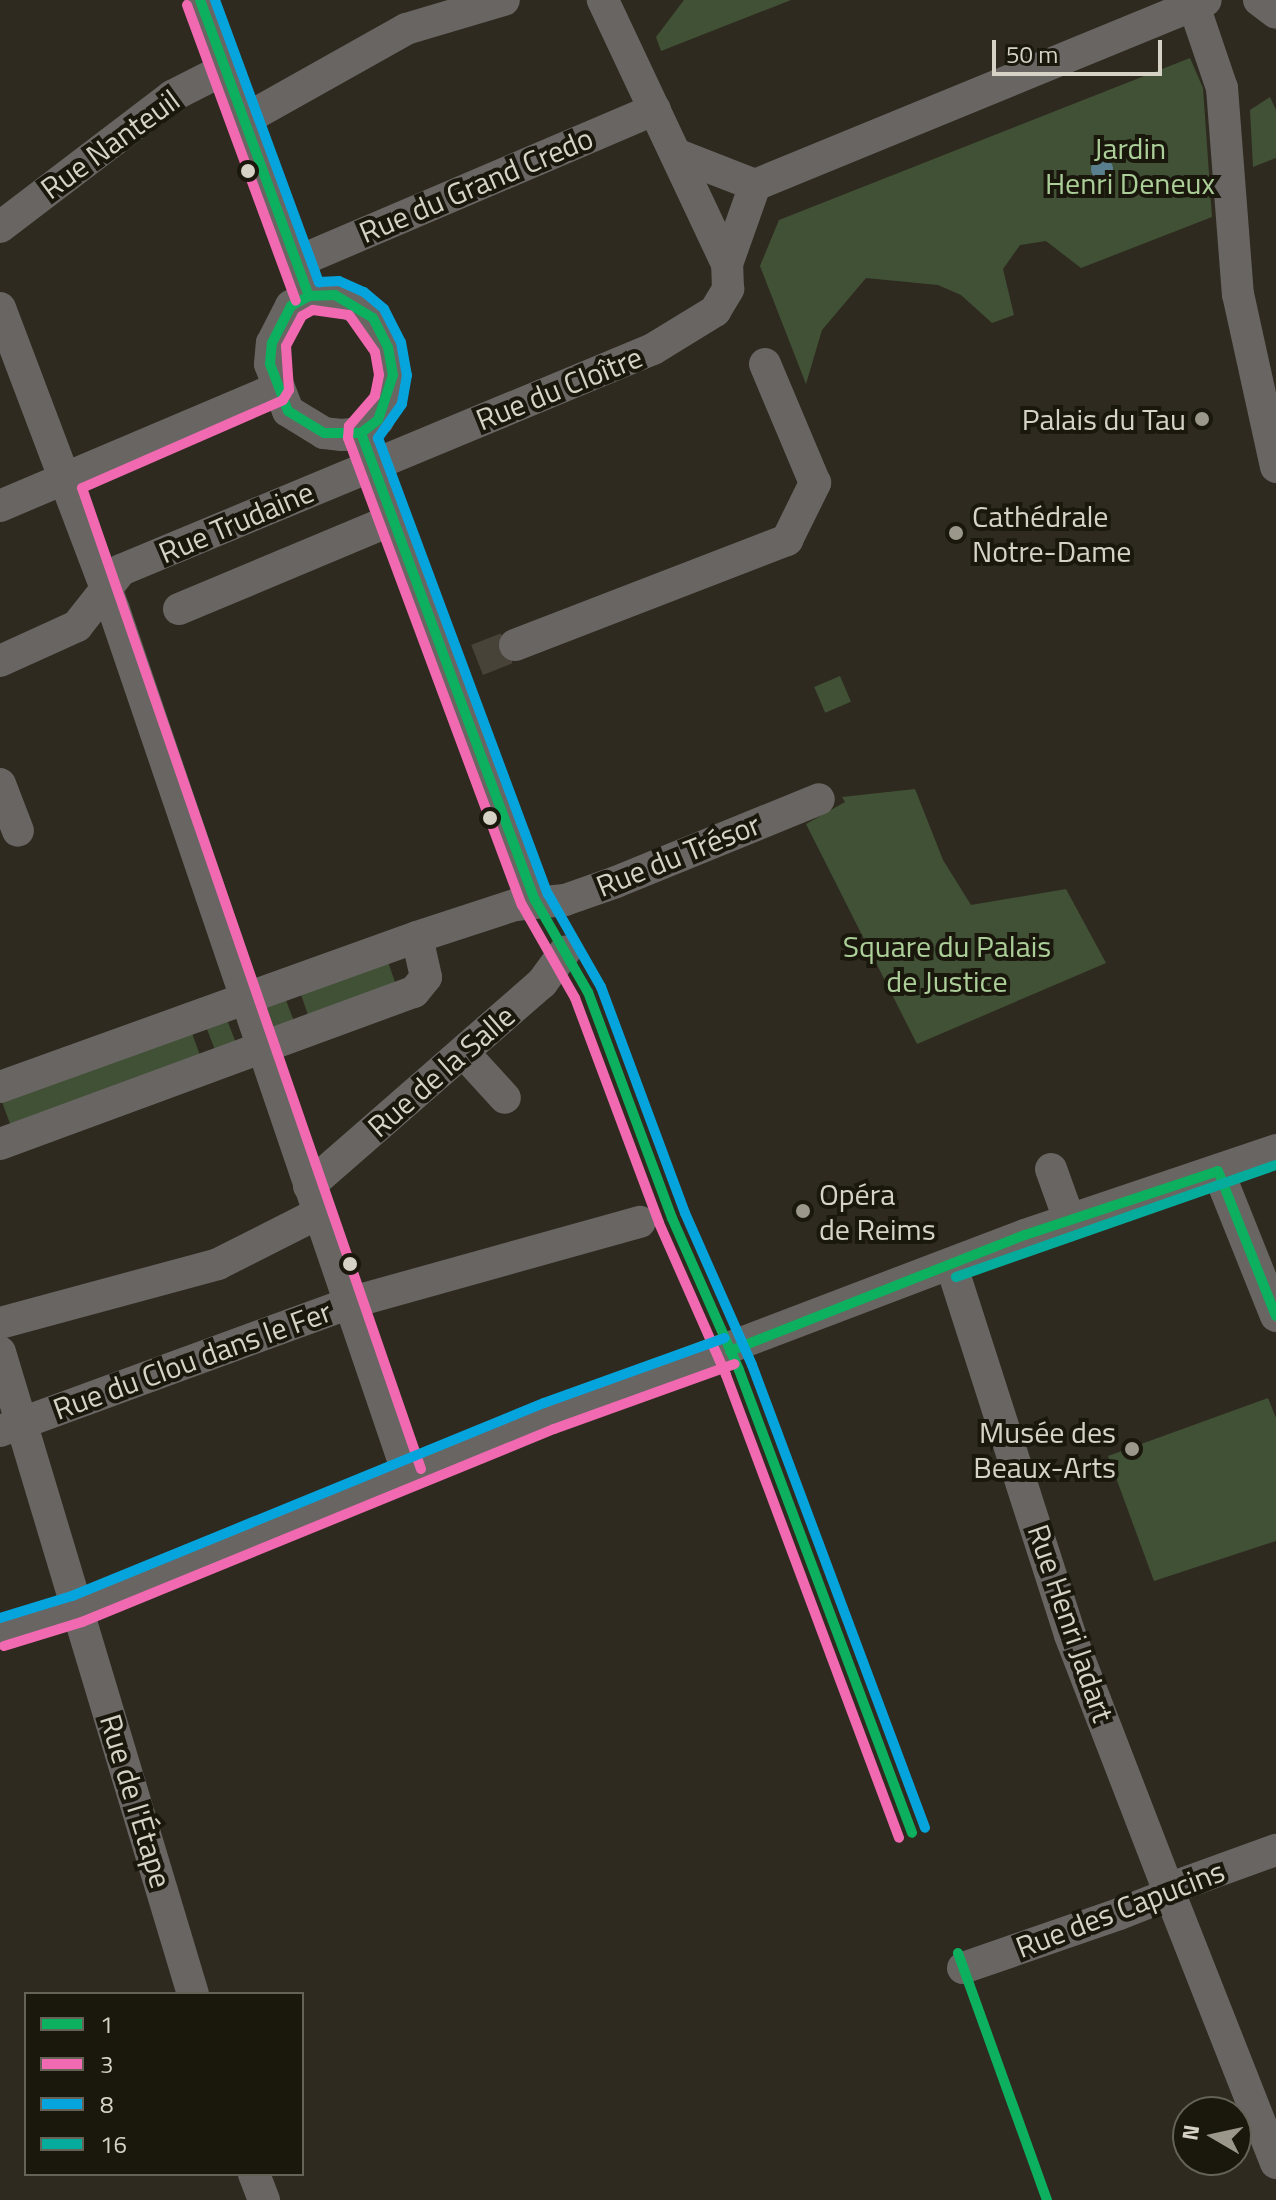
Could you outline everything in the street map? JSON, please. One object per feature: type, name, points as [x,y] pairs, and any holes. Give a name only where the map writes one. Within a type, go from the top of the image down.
[{"type":"street","points":[[200,0],[309,296]]},
{"type":"street","points":[[244,120],[406,29],[504,0]]},
{"type":"street","points":[[603,0],[678,155],[727,276]]},
{"type":"street","points":[[1259,0],[1276,13]]},
{"type":"street","points":[[678,155],[755,185],[1197,1],[1222,88],[1238,294],[1264,361],[1276,467]]},
{"type":"street","name":"Rue Nanteuil","points":[[0,227],[172,96],[225,69]]},
{"type":"street","name":"Rue du Grand Credo","points":[[297,262],[655,109]]},
{"type":"street","name":"Rue du Cloître","points":[[373,464],[676,339],[715,311],[755,185]]},
{"type":"street","points":[[335,295],[356,303],[373,318],[388,347],[393,375],[388,401],[378,420],[361,433],[324,433],[302,423],[275,389],[272,343],[291,306],[309,296],[335,295]]},
{"type":"street","points":[[0,308],[107,592],[134,627],[246,1000],[408,1474]]},
{"type":"street","points":[[522,643],[787,540],[815,483],[765,364]]},
{"type":"street","points":[[0,506],[275,389]]},
{"type":"street","points":[[361,433],[394,519],[464,665],[535,900]]},
{"type":"street","name":"Rue Trudaine","points":[[0,661],[77,626],[107,592],[121,570],[373,464]]},
{"type":"street","points":[[179,609],[394,519]]},
{"type":"street","points":[[0,784],[18,831]]},
{"type":"street","name":"Rue du Trésor","points":[[0,1087],[417,937],[535,900],[571,897],[819,799]]},
{"type":"street","points":[[0,1144],[414,992],[426,977],[417,937]]},
{"type":"street","name":"Rue de la Salle","points":[[0,1323],[218,1264],[314,1200],[463,1052],[551,974],[565,951]]},
{"type":"street","points":[[463,1052],[505,1098]]},
{"type":"street","points":[[0,1633],[77,1609],[408,1474],[951,1264],[1276,1150]]},
{"type":"street","points":[[1051,1169],[1070,1222]]},
{"type":"street","points":[[1218,1171],[1276,1316]]},
{"type":"street","name":"Rue du Clou dans le Fer","points":[[11,1427],[349,1303],[640,1222]]},
{"type":"street","name":"Rue Henri Jadart","points":[[951,1264],[1070,1635],[1276,2163]]},
{"type":"street","name":"Rue de l'Étape","points":[[0,1352],[11,1427],[77,1609],[192,1992]]},
{"type":"street","name":"Rue des Capucins","points":[[963,1968],[1276,1850]]},
{"type":"street","points":[[255,2176],[264,2200]]},
{"type":"green space","points":[[684,0],[791,0],[661,51],[656,37]]},
{"type":"green space","name":"Jardin Henri Deneux","points":[[1190,58],[1203,88],[1212,217],[1081,268],[1046,241],[1020,245],[1003,269],[1014,315],[992,323],[961,295],[938,285],[866,278],[822,330],[806,384],[760,266],[779,220]]},
{"type":"green space","points":[[1270,97],[1276,110],[1276,158],[1253,167],[1250,110]]},
{"type":"green space","points":[[840,676],[851,702],[825,713],[814,687]]},
{"type":"green space","name":"Square du Palais de Justice","points":[[915,789],[943,860],[971,905],[1066,889],[1106,963],[917,1044],[806,824],[845,802],[842,797]]},
{"type":"green space","points":[[385,953],[398,990],[310,1020],[297,983]]},
{"type":"green space","points":[[282,990],[296,1026],[269,1037],[255,1000]]},
{"type":"green space","points":[[224,1012],[238,1049],[218,1057],[203,1020]]},
{"type":"green space","points":[[189,1025],[202,1061],[12,1130],[0,1094]]},
{"type":"green space","points":[[1268,1398],[1276,1418],[1276,1541],[1154,1581],[1108,1456]]},
{"type":"water","points":[[1102,158],[1110,161],[1113,169],[1110,177],[1102,180],[1094,177],[1091,169],[1094,161]]},
{"type":"tunnel","points":[[477,660],[515,645]]},
{"type":"transit line","name":"1","points":[[200,0],[309,296]]},
{"type":"transit line","name":"8","points":[[215,0],[319,282],[339,281],[364,292],[384,309],[401,342],[407,375],[402,404],[378,438],[548,894],[601,987],[685,1213],[752,1365],[925,1828]]},
{"type":"transit line","name":"3","points":[[187,5],[296,301]]},
{"type":"transit line","name":"1","points":[[335,295],[373,318],[388,347],[393,375],[378,420],[361,433],[324,433],[288,411],[270,364],[272,343],[291,306],[309,296],[335,295]]},
{"type":"transit line","name":"3","points":[[421,1469],[82,488],[283,400],[289,390],[286,346],[302,316],[313,310],[349,315],[375,352],[379,375],[375,396],[349,426],[348,438],[522,905],[575,998],[659,1223],[726,1375],[899,1838]]},
{"type":"transit line","name":"1","points":[[361,433],[535,900],[588,992],[672,1218],[739,1370],[912,1833]]},
{"type":"transit line","name":"16","points":[[956,1277],[1276,1165]]},
{"type":"transit line","name":"1","points":[[1218,1171],[1276,1316]]},
{"type":"transit line","name":"1","points":[[730,1351],[1025,1235],[1218,1171]]},
{"type":"transit line","name":"8","points":[[0,1618],[72,1596],[544,1403],[725,1338]]},
{"type":"transit line","name":"3","points":[[4,1646],[82,1622],[554,1429],[735,1364]]},
{"type":"transit line","name":"1","points":[[958,1953],[1047,2200]]},
{"type":"place","name":"Palais du Tau","points":[[1202,419]]},
{"type":"place","name":"Cathédrale Notre-Dame","points":[[956,533]]},
{"type":"place","name":"Opéra de Reims","points":[[803,1211]]},
{"type":"place","name":"Musée des Beaux-Arts","points":[[1132,1449]]}]
